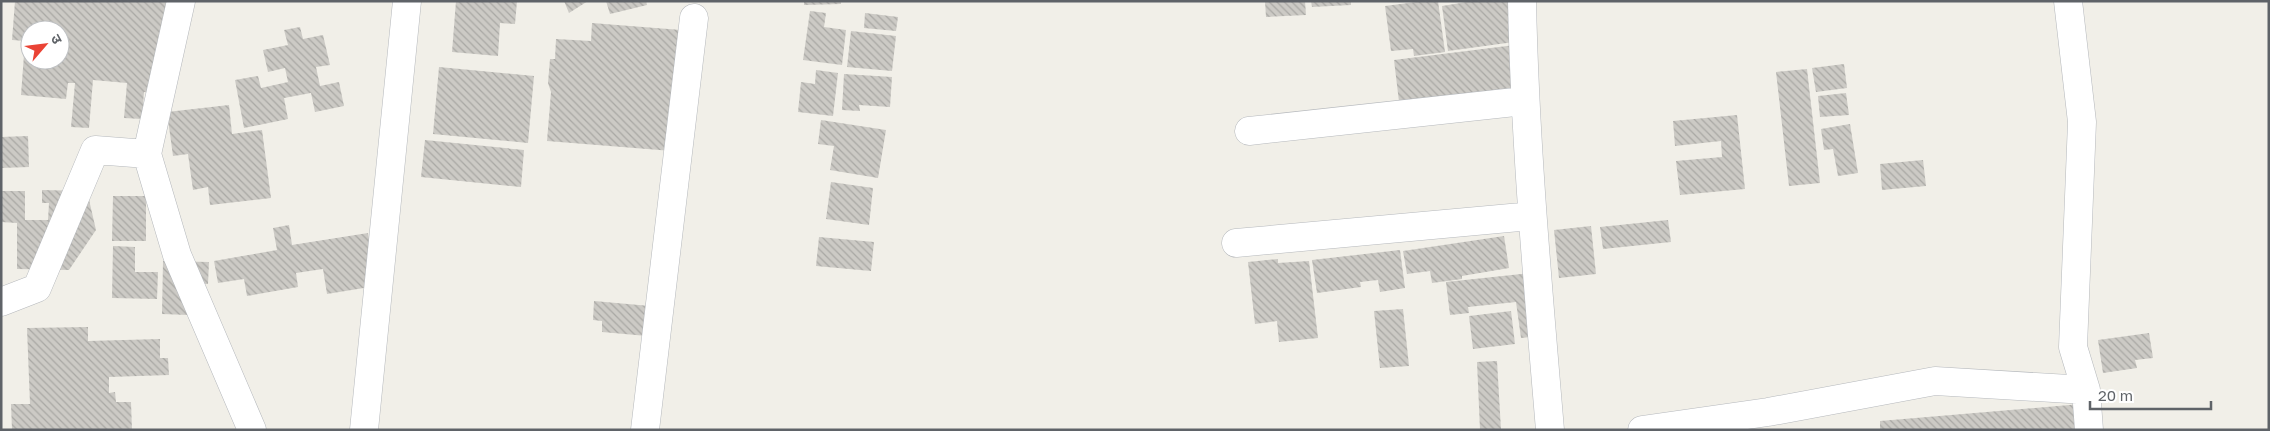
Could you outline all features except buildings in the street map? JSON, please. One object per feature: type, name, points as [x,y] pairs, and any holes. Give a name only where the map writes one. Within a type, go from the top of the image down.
[{"type":"street","points":[[182,1],[147,154],[177,255],[252,430]]},
{"type":"street","points":[[364,430],[407,1]]},
{"type":"street","points":[[1522,1],[1524,102],[1550,430]]},
{"type":"street","points":[[2068,1],[2082,122],[2073,347],[2086,390],[2089,430]]},
{"type":"street","points":[[645,430],[694,18]]},
{"type":"street","points":[[1249,131],[1524,102]]},
{"type":"street","points":[[1,302],[38,288],[95,150],[147,154]]},
{"type":"street","points":[[1236,243],[1532,216]]},
{"type":"street","points":[[1642,430],[1768,412],[1935,381],[2086,390]]}]
